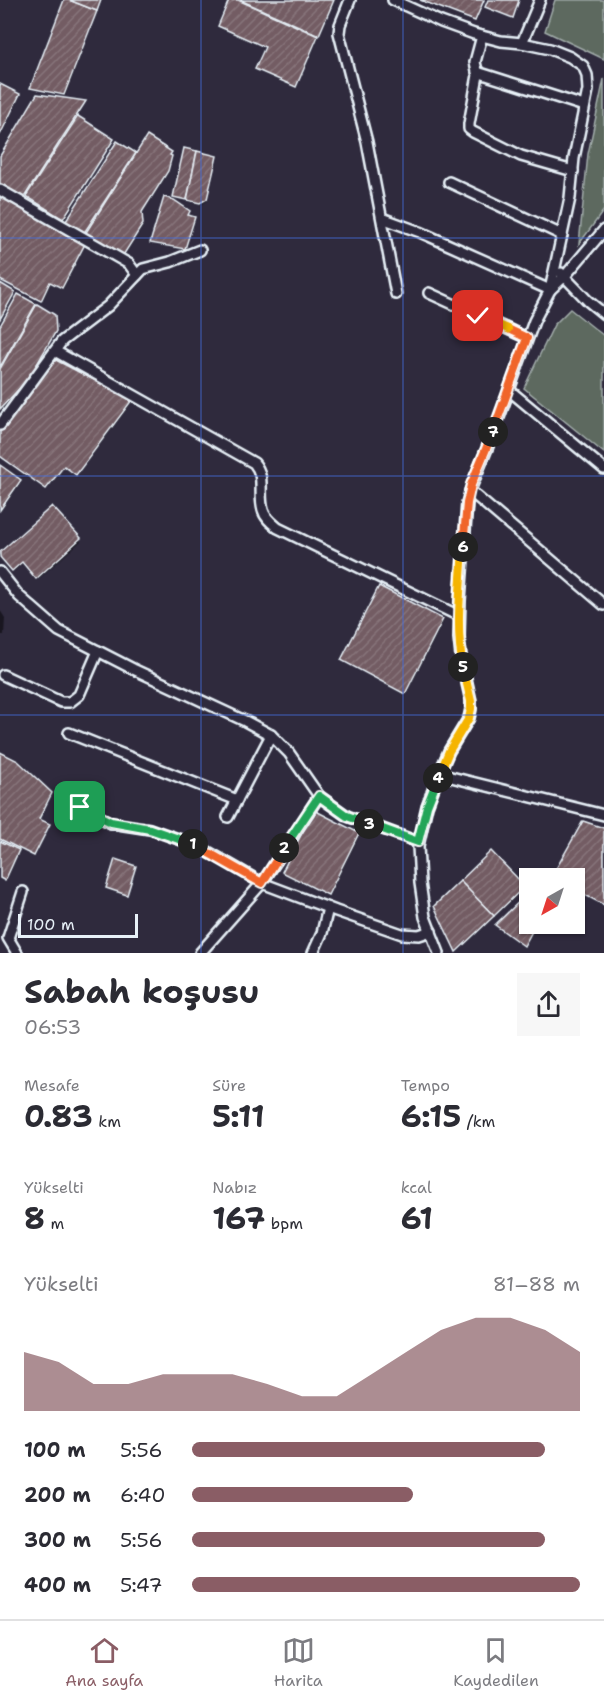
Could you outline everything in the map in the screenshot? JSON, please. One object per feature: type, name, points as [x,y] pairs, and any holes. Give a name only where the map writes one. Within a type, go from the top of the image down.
[{"type":"street","points":[[350,0],[339,33],[367,142],[396,294]]},
{"type":"street","points":[[393,0],[441,22],[482,36],[550,49],[570,57],[583,66],[587,75],[588,90],[570,198],[550,290],[527,338],[467,503],[459,616],[461,656],[471,709],[469,718],[449,751],[427,806],[418,842],[420,883],[425,917],[438,953]]},
{"type":"street","points":[[522,43],[540,0]]},
{"type":"street","points":[[482,36],[475,62],[477,72],[469,124],[471,131],[521,156],[573,171]]},
{"type":"street","points":[[477,72],[584,106]]},
{"type":"street","points":[[449,182],[562,235]]},
{"type":"street","points":[[0,190],[129,264],[137,275]]},
{"type":"street","points":[[382,218],[420,232],[550,290]]},
{"type":"street","points":[[550,290],[604,230]]},
{"type":"street","points":[[0,425],[62,341],[108,306],[143,269],[170,262],[200,250]]},
{"type":"street","points":[[554,268],[604,314]]},
{"type":"street","points":[[429,293],[527,338]]},
{"type":"street","points":[[55,351],[254,463],[261,475],[262,508],[266,516],[278,528],[459,616]]},
{"type":"street","points":[[509,390],[604,469]]},
{"type":"street","points":[[470,491],[604,605]]},
{"type":"street","points":[[0,572],[20,596],[59,632],[271,735],[289,753],[319,796],[347,816],[418,842]]},
{"type":"street","points":[[3,675],[61,702],[70,702],[79,694],[98,651]]},
{"type":"street","points":[[69,733],[237,800]]},
{"type":"street","points":[[228,817],[271,735]]},
{"type":"street","points":[[440,774],[604,815]]},
{"type":"street","points":[[200,953],[262,883],[319,796]]},
{"type":"street","points":[[80,807],[111,822],[150,829],[198,846],[262,883],[328,908],[402,934],[419,935],[431,932]]},
{"type":"street","points":[[17,953],[8,938],[23,892]]},
{"type":"street","points":[[313,953],[322,933],[328,908]]},
{"type":"green space","points":[[555,0],[604,0],[604,59],[545,31]]},
{"type":"green space","points":[[604,79],[604,210],[579,244],[588,154]]},
{"type":"green space","points":[[570,309],[604,336],[604,453],[524,388],[554,325]]},
{"type":"building","points":[[64,0],[97,11],[64,95],[30,88]]},
{"type":"building","points":[[69,0],[101,0],[97,11]]},
{"type":"building","points":[[229,0],[238,0],[318,36],[296,87],[255,69],[265,47],[218,26]]},
{"type":"building","points":[[240,0],[334,0],[319,35]]},
{"type":"building","points":[[420,0],[484,0],[475,21]]},
{"type":"building","points":[[488,0],[519,0],[513,18],[485,7]]},
{"type":"building","points":[[0,84],[20,94],[0,135]]},
{"type":"building","points":[[37,94],[86,101],[23,199],[0,185],[0,156]]},
{"type":"building","points":[[78,116],[114,139],[63,219],[26,196]]},
{"type":"building","points":[[147,136],[172,152],[170,155],[172,156],[168,171],[142,212],[143,224],[122,257],[85,234]]},
{"type":"building","points":[[117,141],[136,153],[84,233],[66,221]]},
{"type":"building","points":[[184,148],[197,151],[187,200],[173,197]]},
{"type":"building","points":[[197,151],[217,156],[207,199],[200,203],[187,200]]},
{"type":"building","points":[[0,191],[87,240],[62,288],[50,282],[41,301],[0,280]]},
{"type":"building","points":[[164,197],[174,200],[190,211],[188,215],[195,217],[185,249],[150,243]]},
{"type":"building","points":[[0,283],[15,292],[0,319]]},
{"type":"building","points":[[18,294],[36,304],[0,367],[0,326]]},
{"type":"building","points":[[37,304],[55,315],[56,331],[29,378],[0,409],[0,369]]},
{"type":"building","points":[[54,359],[132,400],[76,475],[64,466],[46,489],[0,456],[0,431]]},
{"type":"building","points":[[0,465],[21,480],[0,510]]},
{"type":"building","points":[[52,506],[81,538],[36,579],[22,562],[12,571],[0,557],[0,552]]},
{"type":"building","points":[[379,586],[443,619],[405,694],[341,660]]},
{"type":"building","points":[[0,752],[18,761],[52,793],[39,819],[50,824],[34,856],[0,839]]},
{"type":"building","points":[[314,810],[359,833],[328,895],[282,872]]},
{"type":"building","points":[[583,821],[604,828],[604,905],[585,895],[585,868],[557,868]]},
{"type":"building","points":[[0,841],[19,850],[5,881],[0,878]]},
{"type":"building","points":[[491,851],[519,880],[519,892],[494,916],[460,881]]},
{"type":"building","points":[[115,859],[136,866],[127,895],[106,888]]},
{"type":"building","points":[[460,881],[494,916],[456,952],[434,906]]},
{"type":"building","points":[[519,902],[519,934],[531,934],[524,946],[495,925]]},
{"type":"route","points":[[80,807],[111,822],[150,829],[198,846],[262,883],[319,796],[347,816],[418,842],[427,806],[449,751],[463,730],[471,709],[459,638],[467,503],[471,485],[493,434],[527,338],[478,316]]}]
